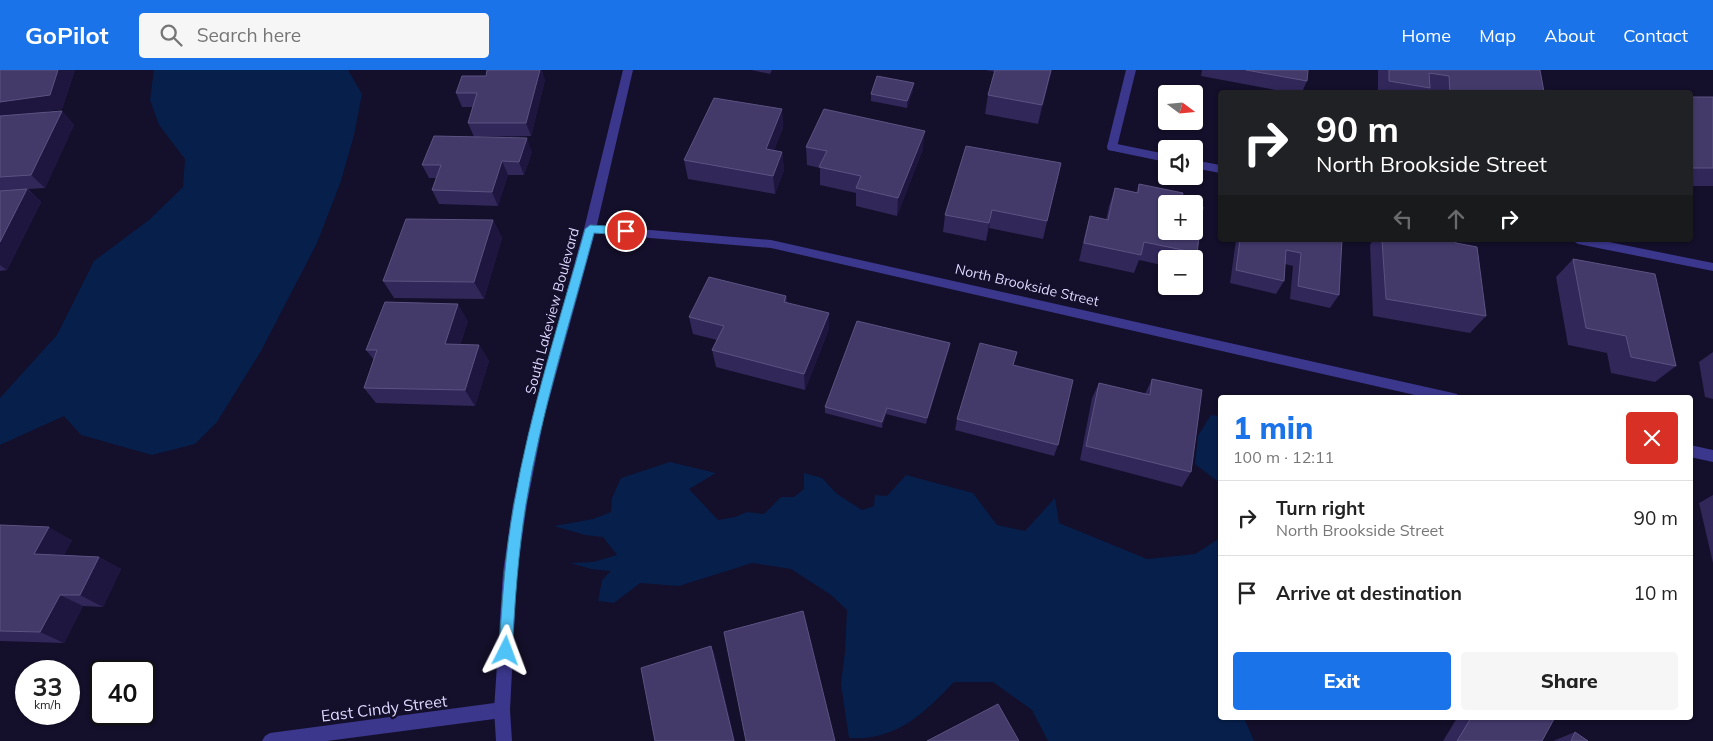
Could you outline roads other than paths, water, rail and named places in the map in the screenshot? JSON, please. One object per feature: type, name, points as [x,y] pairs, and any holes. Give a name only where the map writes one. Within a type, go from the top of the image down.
[{"type":"street","name":"South Lakeview Boulevard","points":[[504,741],[502,710],[510,572],[520,504],[538,418],[590,229],[628,70]]},
{"type":"street","points":[[1131,70],[1112,147],[1158,156]]},
{"type":"street","points":[[1203,166],[1218,169]]},
{"type":"street","name":"North Brookside Street","points":[[590,229],[771,244],[1440,395]]},
{"type":"street","points":[[1588,242],[1713,267]]},
{"type":"street","points":[[1693,452],[1713,456]]},
{"type":"street","name":"East Cindy Street","points":[[270,741],[502,710]]},
{"type":"water","points":[[154,70],[348,70],[362,94],[354,135],[341,181],[317,243],[261,351],[217,422],[195,444],[152,455],[81,435],[64,416],[0,445],[0,398],[57,335],[94,261],[149,220],[183,187],[185,159],[159,125],[150,100]]},
{"type":"water","points":[[1211,415],[1218,416],[1218,481],[1195,464],[1198,436]]},
{"type":"water","points":[[670,462],[716,473],[689,489],[718,520],[735,517],[747,512],[764,514],[781,497],[794,497],[804,489],[804,473],[822,478],[837,494],[862,510],[874,506],[875,495],[887,496],[906,475],[973,493],[997,525],[1025,531],[1055,498],[1059,523],[1147,559],[1195,554],[1218,539],[1218,720],[1245,720],[1254,741],[1048,741],[1032,710],[993,682],[954,682],[920,714],[895,730],[866,738],[849,738],[841,684],[847,610],[831,595],[791,569],[752,563],[679,586],[640,583],[614,603],[598,601],[602,580],[611,571],[591,569],[570,563],[593,562],[617,555],[603,537],[585,535],[554,526],[593,519],[611,512],[612,498],[621,478]]}]
